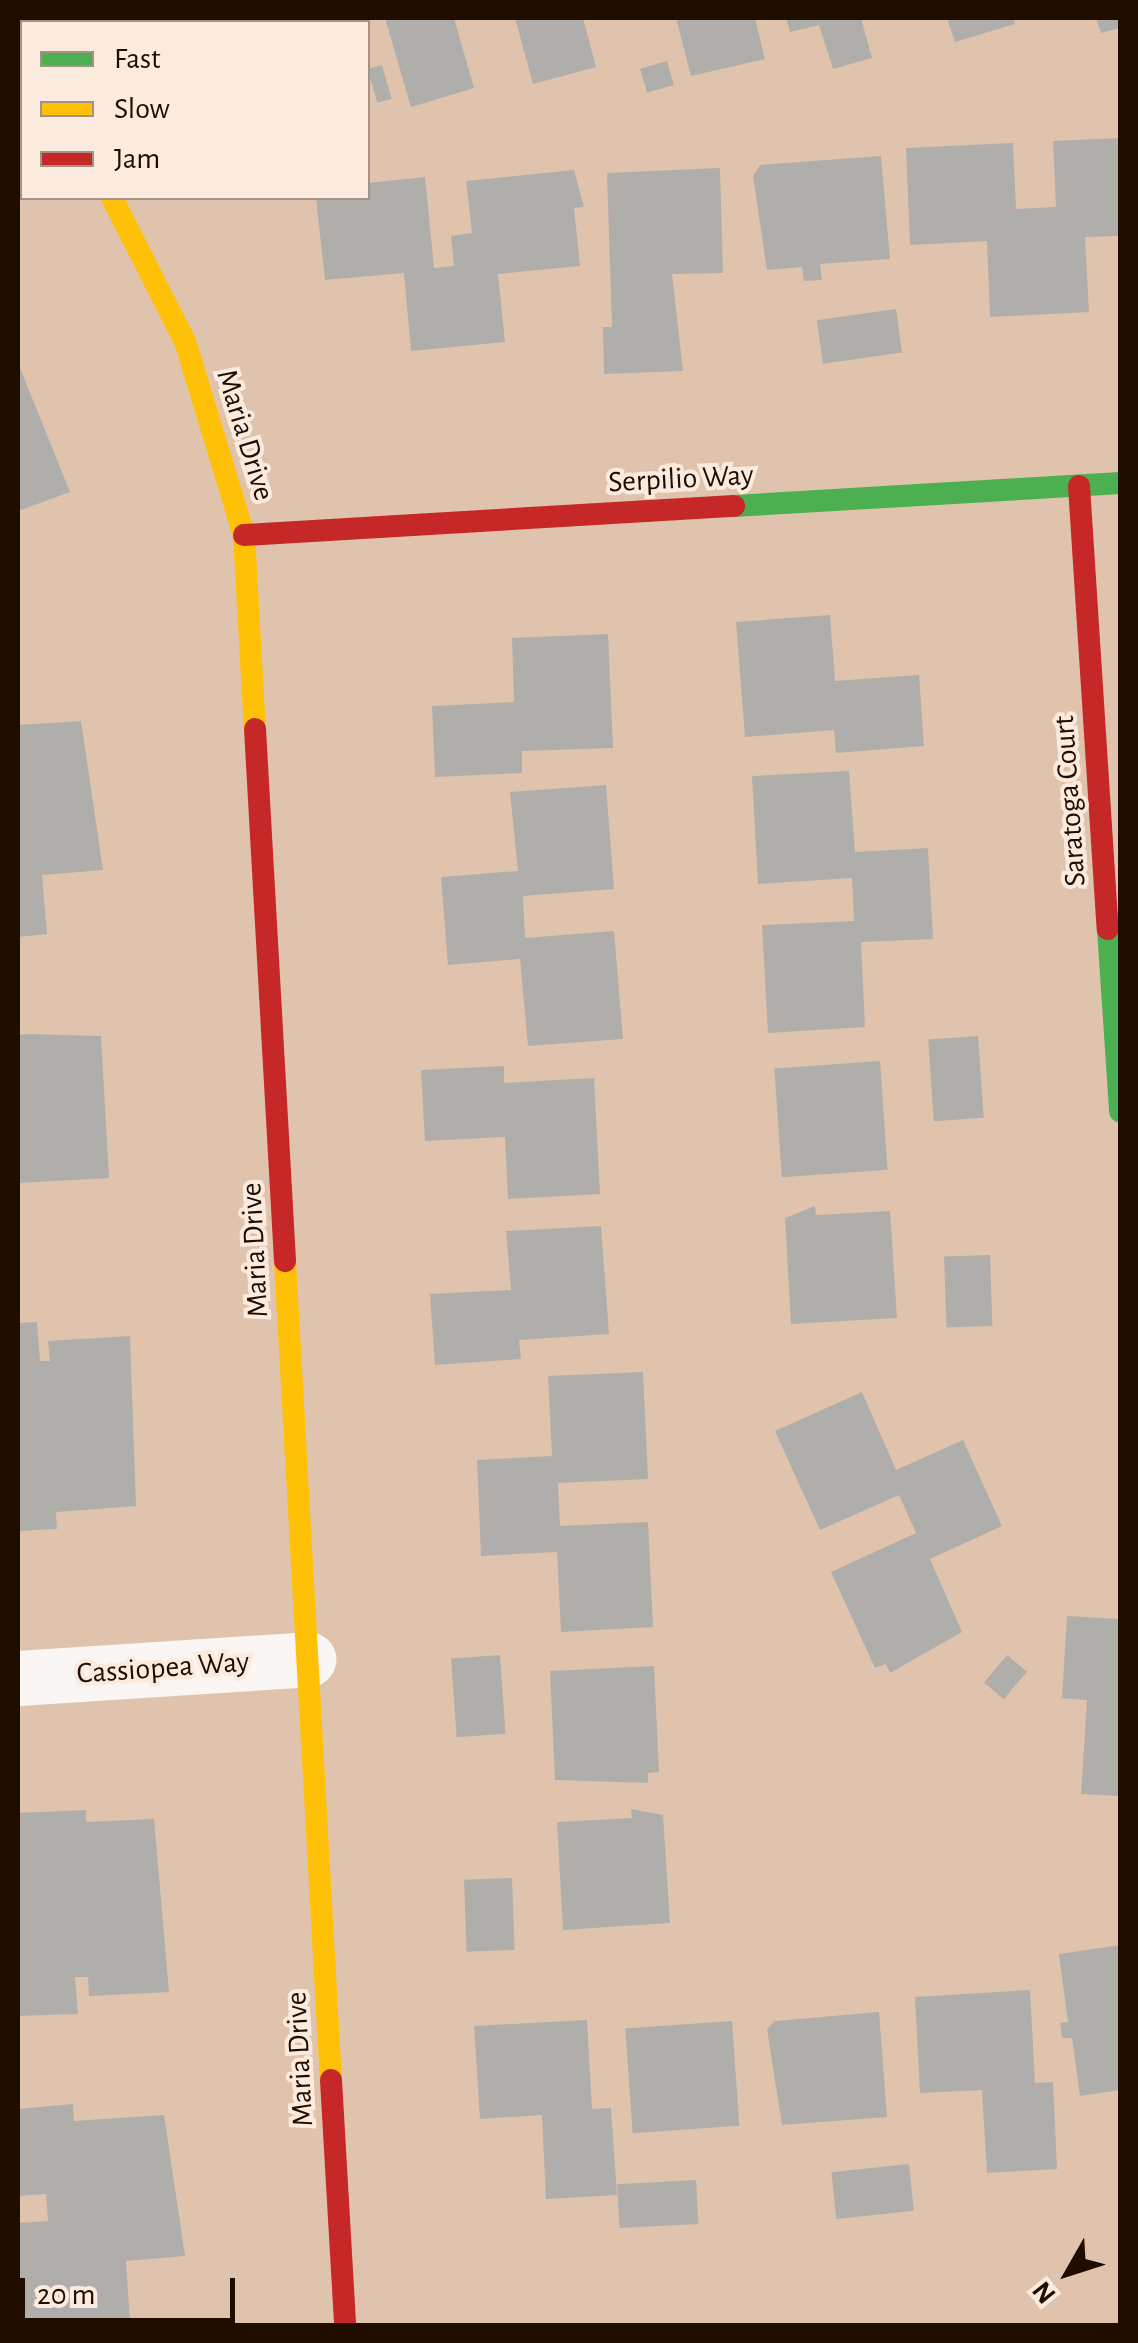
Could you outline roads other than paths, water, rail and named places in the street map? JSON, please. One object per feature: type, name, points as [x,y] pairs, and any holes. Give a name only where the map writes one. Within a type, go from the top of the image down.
[{"type":"street","name":"Maria Drive","points":[[113,200],[185,341],[244,535],[345,2326]]},
{"type":"street","name":"Serpilio Way","points":[[244,535],[1120,483]]},
{"type":"street","name":"Saratoga Court","points":[[1080,486],[1120,1112]]},
{"type":"street","name":"Cassiopea Way","points":[[18,1678],[308,1659]]}]
